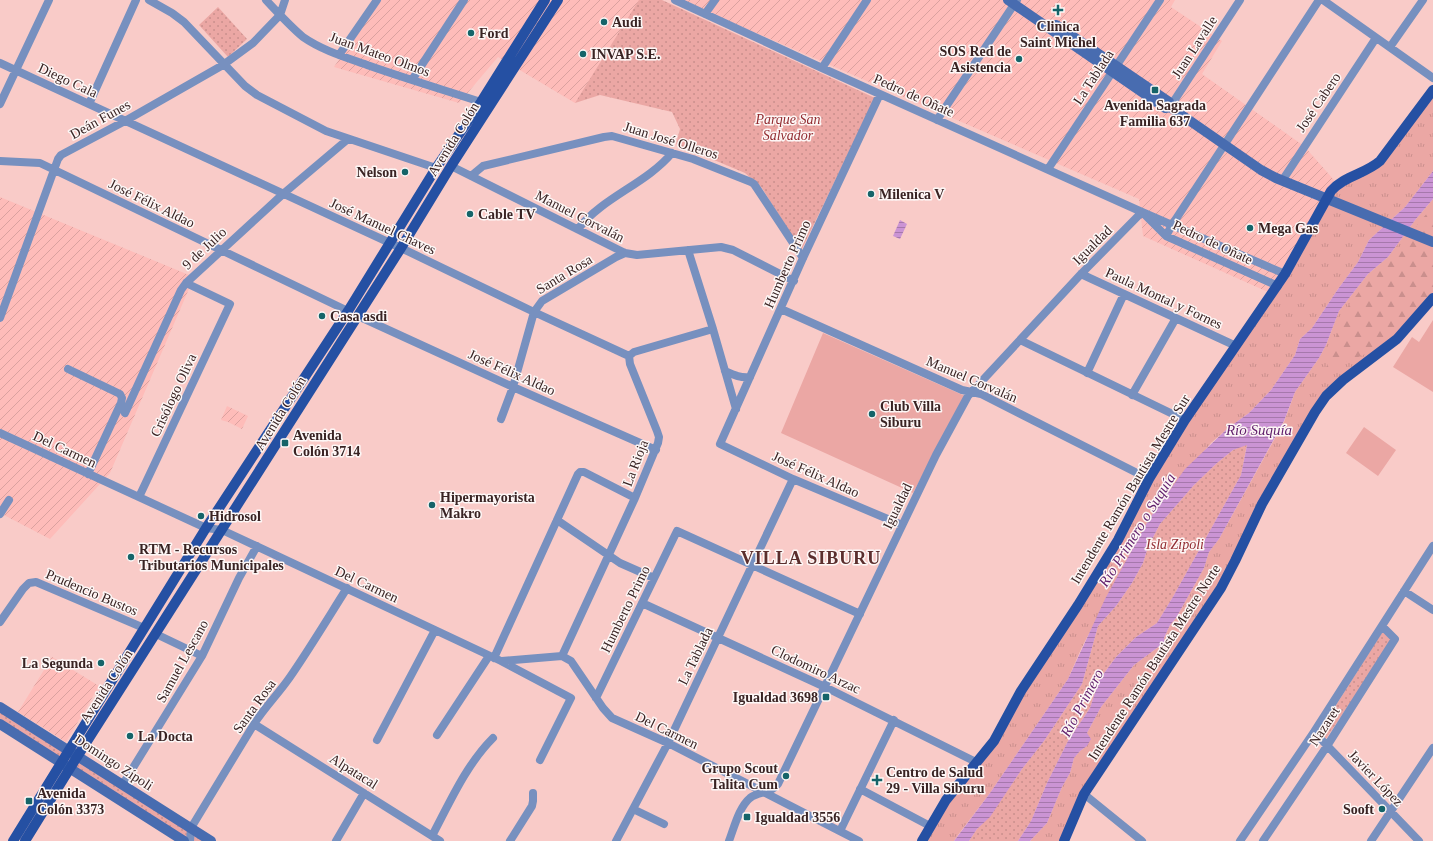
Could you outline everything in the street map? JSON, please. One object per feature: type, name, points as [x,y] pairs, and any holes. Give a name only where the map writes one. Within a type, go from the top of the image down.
[{"type":"main road","name":"Avenida Colón","points":[[73,753],[144,628],[206,528],[348,311],[436,168],[481,102],[545,0]]},
{"type":"main road","name":"Avenida Colón","points":[[13,841],[156,634],[401,248],[451,166],[558,0]]},
{"type":"main road","points":[[1015,1],[1114,69],[1165,108],[1170,107],[1269,175],[1433,242]]},
{"type":"main road","name":"Intendente Ramón Bautista Mestre Sur","points":[[922,841],[946,800],[994,741],[1021,691],[1078,605],[1118,540],[1149,479],[1185,420],[1278,286],[1326,198],[1340,182],[1373,167],[1380,161],[1433,90]]},
{"type":"main road","name":"Intendente Ramón Bautista Mestre Norte","points":[[1064,841],[1084,794],[1221,588],[1262,504],[1315,412],[1326,396],[1343,380],[1397,339],[1433,298]]},
{"type":"main road","name":"Domingo Zípoli","points":[[0,707],[212,841]]},
{"type":"main road","name":"Domingo Zípoli","points":[[0,724],[184,841]]},
{"type":"main road","name":"Avenida Colón","points":[[25,841],[65,765]]},
{"type":"street","points":[[0,104],[49,0]]},
{"type":"street","points":[[89,104],[136,0]]},
{"type":"street","points":[[149,0],[172,13],[184,22],[223,65],[257,95],[310,123],[348,139],[436,168]]},
{"type":"street","name":"Juan Mateo Olmos","points":[[266,0],[303,36],[339,55],[481,102]]},
{"type":"street","name":"Deán Funes","points":[[0,318],[58,159],[61,155],[125,121],[223,65],[254,43],[280,15],[285,0]]},
{"type":"street","points":[[339,55],[377,0]]},
{"type":"street","points":[[412,80],[464,0]]},
{"type":"street","name":"Pedro de Oñate","points":[[674,0],[1142,212],[1285,274]]},
{"type":"street","points":[[705,14],[715,0]]},
{"type":"street","points":[[822,68],[867,0]]},
{"type":"street","name":"La Tablada","points":[[1048,169],[1160,0]]},
{"type":"street","name":"Juan Lavalle","points":[[1170,107],[1240,0]]},
{"type":"street","points":[[1166,236],[1319,0]]},
{"type":"street","points":[[1323,0],[1433,78]]},
{"type":"street","points":[[1390,47],[1423,0]]},
{"type":"street","points":[[938,120],[1015,1]]},
{"type":"street","name":"José Cabero","points":[[1282,181],[1376,38]]},
{"type":"street","name":"Diego Cala","points":[[0,63],[125,121]]},
{"type":"street","name":"Humberto Primo","points":[[720,444],[803,258],[880,94]]},
{"type":"street","name":"José Manuel Chaves","points":[[125,121],[401,248],[629,356]]},
{"type":"street","name":"Juan José Olleros","points":[[471,176],[483,166],[609,136],[693,159],[751,182],[803,258]]},
{"type":"street","name":"9 de Julio","points":[[125,413],[181,290],[186,283],[284,194],[348,139]]},
{"type":"street","points":[[578,229],[588,218],[661,165],[672,153]]},
{"type":"street","name":"José Félix Aldao","points":[[0,161],[40,163],[348,311]]},
{"type":"street","name":"Manuel Corvalán","points":[[451,166],[625,254],[637,255],[721,247],[728,248],[794,280]]},
{"type":"street","name":"Pedro de Oñate","points":[[1142,212],[1166,236],[1278,286]]},
{"type":"street","name":"Igualdad","points":[[729,841],[742,808],[750,798],[754,795],[773,790],[778,784],[936,455],[971,392],[1081,274],[1142,212]]},
{"type":"street","points":[[688,250],[736,409]]},
{"type":"street","name":"Santa Rosa","points":[[501,419],[513,387],[534,312],[542,301],[616,257],[625,254]]},
{"type":"street","name":"Paula Montal y Fornes","points":[[1081,274],[1236,346]]},
{"type":"street","name":"Crisólogo Oliva","points":[[139,497],[230,304],[186,283]]},
{"type":"street","points":[[1087,373],[1124,294]]},
{"type":"street","name":"Manuel Corvalán","points":[[781,309],[962,390],[981,394],[1149,479]]},
{"type":"street","name":"José Félix Aldao","points":[[358,316],[656,450]]},
{"type":"street","points":[[1132,395],[1176,318]]},
{"type":"street","points":[[629,356],[634,352],[713,329]]},
{"type":"street","points":[[1020,340],[1185,420]]},
{"type":"street","name":"La Rioja","points":[[562,656],[635,498],[656,450],[659,437],[630,364],[629,356]]},
{"type":"street","points":[[68,369],[120,394],[122,398],[121,404],[88,474]]},
{"type":"street","points":[[725,371],[742,378],[750,377]]},
{"type":"street","name":"Del Carmen","points":[[0,433],[206,528],[222,530],[347,588],[494,658],[571,698],[540,760]]},
{"type":"street","name":"José Félix Aldao","points":[[720,444],[793,479],[902,525]]},
{"type":"street","points":[[437,735],[494,658],[578,474],[580,472],[584,472],[635,498]]},
{"type":"street","name":"La Tablada","points":[[616,841],[668,743],[793,479]]},
{"type":"street","points":[[0,514],[9,500]]},
{"type":"street","points":[[557,520],[620,563],[654,578]]},
{"type":"street","name":"Humberto Primo","points":[[596,698],[677,531],[752,566]]},
{"type":"street","name":"Samuel Lescano","points":[[123,784],[202,656],[256,546]]},
{"type":"street","name":"Nazaret","points":[[1240,841],[1314,732],[1433,546]]},
{"type":"street","points":[[752,566],[860,614]]},
{"type":"street","name":"Prudencio Bustos","points":[[0,622],[23,589],[29,583],[36,582],[144,628]]},
{"type":"street","name":"Santa Rosa","points":[[190,841],[191,828],[254,724],[262,712],[282,689],[347,588]]},
{"type":"street","points":[[1404,591],[1433,610]]},
{"type":"street","name":"Clodomiro Arzac","points":[[642,603],[825,687],[976,762]]},
{"type":"street","name":"Nazaret","points":[[1263,841],[1327,746],[1395,639],[1382,626]]},
{"type":"street","points":[[377,740],[435,630]]},
{"type":"street","points":[[156,634],[202,656]]},
{"type":"street","points":[[494,658],[562,656]]},
{"type":"street","name":"Del Carmen","points":[[562,656],[571,661],[606,713],[612,718],[668,743],[859,841]]},
{"type":"street","points":[[840,832],[894,720]]},
{"type":"street","name":"Alpatacal","points":[[254,724],[440,841]]},
{"type":"street","name":"Javier López","points":[[1314,732],[1419,841]]},
{"type":"street","points":[[432,836],[472,761],[493,738]]},
{"type":"street","points":[[1372,841],[1433,748]]},
{"type":"street","points":[[860,789],[930,826]]},
{"type":"street","points":[[336,841],[364,793]]},
{"type":"street","points":[[510,841],[532,806],[534,801],[533,793]]},
{"type":"street","points":[[1084,794],[1142,841]]},
{"type":"street","points":[[633,809],[664,824]]},
{"type":"shaded area","points":[[379,0],[641,0],[575,103],[498,57],[459,103],[334,67]]},
{"type":"shaded area","points":[[680,0],[1175,0],[1171,7],[1222,41],[1202,74],[1304,146],[1334,180],[1268,292],[1143,236],[1139,199]]},
{"type":"shaded area","points":[[0,197],[194,277],[110,473],[50,539],[0,513]]},
{"type":"shaded area","points":[[227,406],[248,416],[242,429],[221,420]]},
{"type":"shaded area","points":[[52,657],[99,686],[66,742],[18,712]]},
{"type":"green space","name":"Parque San Salvador","points":[[639,0],[662,0],[875,98],[801,251],[762,188],[745,173],[676,144],[680,129],[672,112],[600,95],[575,103]]},
{"type":"green space","points":[[218,7],[247,39],[228,57],[199,25]]},
{"type":"green space","points":[[1433,90],[1433,171],[1405,207],[1369,240],[1358,262],[1312,328],[1300,339],[1295,355],[1271,390],[1249,413],[1228,428],[1211,443],[1149,519],[1082,647],[1068,679],[990,793],[954,841],[922,841],[976,762],[1078,605],[1149,479],[1278,286],[1331,191],[1368,170]]},
{"type":"green space","points":[[1433,199],[1433,298],[1326,396],[1235,561],[1089,786],[1064,841],[1030,841],[1047,823],[1062,787],[1070,773],[1074,758],[1087,746],[1087,733],[1101,707],[1134,665],[1161,645],[1170,625],[1176,618],[1204,568],[1209,552],[1219,539],[1284,422],[1295,392],[1319,358],[1326,345],[1339,311],[1368,274],[1388,257]]},
{"type":"green space","points":[[1433,207],[1433,293],[1392,338],[1363,355],[1326,369],[1344,312],[1373,274],[1393,257],[1421,220]]},
{"type":"green space","points":[[1433,320],[1433,392],[1393,367],[1412,337],[1419,342]]},
{"type":"green space","name":"Club Villa Siburu","points":[[823,333],[965,396],[913,493],[781,433]]},
{"type":"green space","points":[[1364,427],[1396,450],[1378,476],[1346,453]]},
{"type":"green space","name":"Isla Zípoli","points":[[1247,444],[1241,475],[1174,595],[1157,623],[1136,637],[1116,657],[1099,680],[1090,708],[1068,741],[1047,783],[1031,821],[1018,841],[969,841],[977,829],[990,816],[1022,769],[1044,741],[1082,684],[1098,626],[1116,606],[1132,583],[1143,563],[1148,547],[1160,524],[1194,485],[1217,463],[1233,450]]},
{"type":"green space","points":[[1383,631],[1392,640],[1326,739],[1319,732]]},
{"type":"green space","points":[[0,707],[69,750],[61,763],[0,724]]},
{"type":"green space","points":[[78,756],[211,841],[184,841],[70,768]]},
{"type":"water","name":"Río Suquía","points":[[1433,171],[1433,199],[1388,257],[1368,274],[1339,311],[1326,345],[1319,358],[1295,392],[1284,421],[1219,539],[1209,552],[1204,568],[1176,618],[1170,625],[1164,638],[1165,644],[1161,645],[1134,665],[1101,707],[1087,733],[1091,739],[1087,746],[1074,758],[1070,773],[1062,787],[1047,823],[1030,841],[1018,841],[1031,821],[1047,783],[1068,741],[1090,708],[1099,680],[1116,657],[1136,637],[1157,623],[1174,595],[1241,475],[1247,445],[1233,450],[1217,463],[1194,485],[1160,524],[1148,547],[1143,563],[1132,583],[1116,606],[1098,626],[1082,684],[990,817],[977,829],[969,841],[954,841],[990,793],[1068,679],[1105,599],[1149,519],[1185,469],[1228,428],[1249,413],[1271,390],[1295,355],[1300,339],[1312,328],[1358,262],[1369,240],[1405,207]]},
{"type":"water","points":[[900,220],[907,224],[900,239],[893,236]]},
{"type":"place","name":"Clinica Saint Michel","points":[[1058,10]]},
{"type":"place","name":"Audi","points":[[604,22]]},
{"type":"place","name":"Ford","points":[[471,33]]},
{"type":"place","name":"INVAP S.E.","points":[[583,54]]},
{"type":"place","name":"SOS Red de Asistencia","points":[[1019,59]]},
{"type":"place","name":"Avenida Sagrada Familia 637","points":[[1155,90]]},
{"type":"place","name":"Nelson","points":[[405,172]]},
{"type":"place","name":"Milenica V","points":[[871,194]]},
{"type":"place","name":"Cable TV","points":[[470,214]]},
{"type":"place","name":"Mega Gas","points":[[1250,228]]},
{"type":"place","name":"Casa asdi","points":[[322,316]]},
{"type":"place","name":"Club Villa Siburu","points":[[872,414]]},
{"type":"place","name":"Avenida Colón 3714","points":[[285,443]]},
{"type":"place","name":"Hipermayorista Makro","points":[[432,505]]},
{"type":"place","name":"Hidrosol","points":[[201,516]]},
{"type":"place","name":"RTM - Recursos Tributarios Municipales","points":[[131,557]]},
{"type":"place","name":"La Segunda","points":[[101,663]]},
{"type":"place","name":"Igualdad 3698","points":[[826,697]]},
{"type":"place","name":"La Docta","points":[[130,736]]},
{"type":"place","name":"Grupo Scout Talita Cum","points":[[786,776]]},
{"type":"place","name":"Centro de Salud 29 - Villa Siburu","points":[[877,780]]},
{"type":"place","name":"Avenida Colón 3373","points":[[29,801]]},
{"type":"place","name":"Sooft","points":[[1382,809]]},
{"type":"place","name":"Igualdad 3556","points":[[747,817]]},
{"type":"district","name":"VILLA SIBURU","points":[[811,558]]},
{"type":"water label","name":"Río Primero o Suquía","points":[[1137,530]]},
{"type":"water label","name":"Río Primero","points":[[1082,703]]}]
